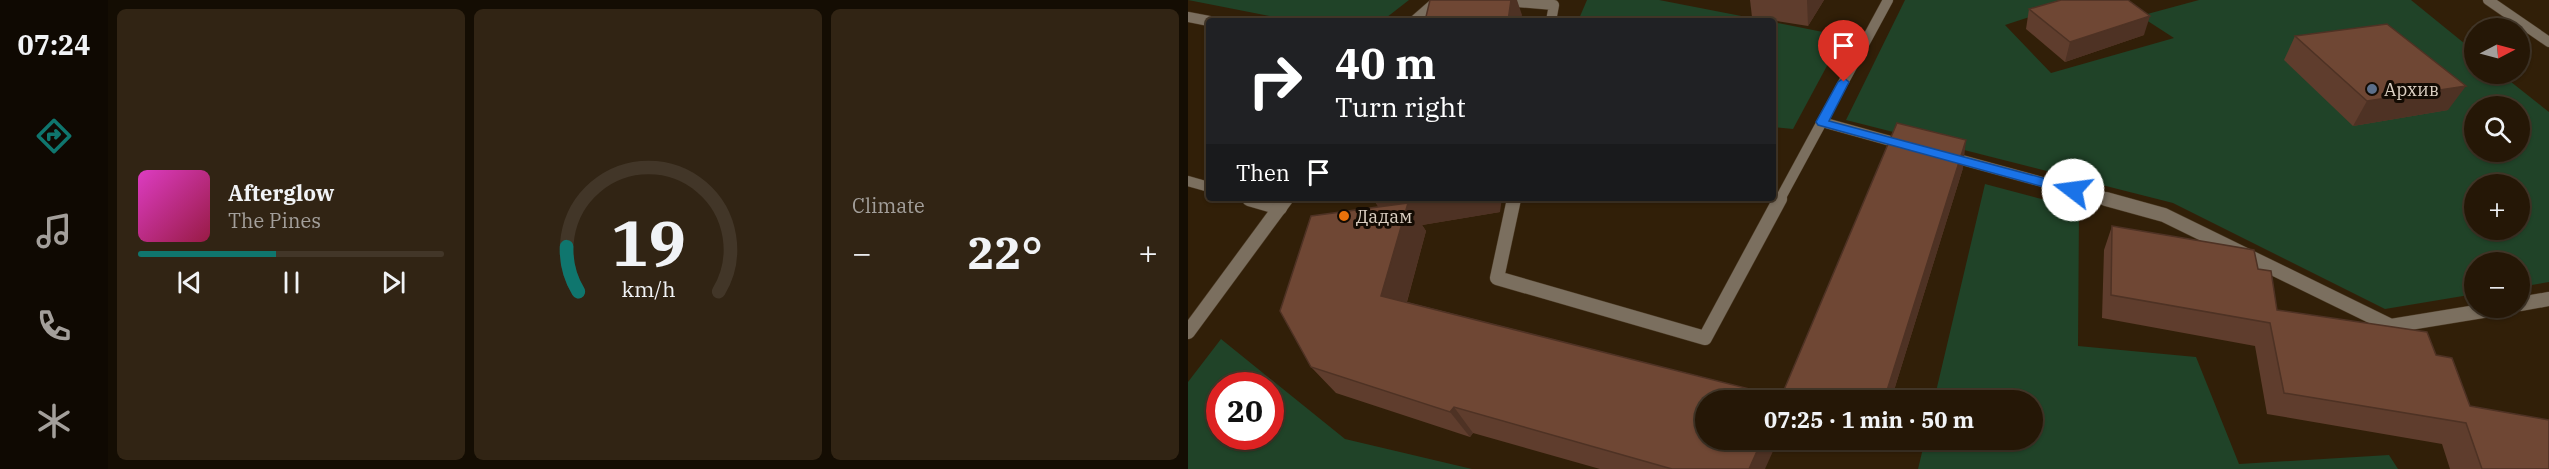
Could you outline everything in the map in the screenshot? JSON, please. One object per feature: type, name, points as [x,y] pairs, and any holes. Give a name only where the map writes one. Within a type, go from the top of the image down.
[{"type":"street","points":[[1417,18],[1438,0]]},
{"type":"street","points":[[1493,0],[1554,5],[1552,18]]},
{"type":"street","points":[[1513,201],[1497,278],[1705,338],[1888,0]]},
{"type":"street","points":[[2488,0],[2549,42]]},
{"type":"street","points":[[1188,17],[1206,20]]},
{"type":"street","points":[[1822,122],[1913,147]]},
{"type":"street","points":[[1936,153],[2164,215],[2391,326],[2464,314]]},
{"type":"street","points":[[1188,181],[1206,186]]},
{"type":"street","points":[[1188,332],[1284,203],[1268,201]]},
{"type":"street","points":[[2530,302],[2549,299]]},
{"type":"green space","points":[[1188,0],[1409,0],[1386,18],[1280,18]]},
{"type":"green space","points":[[1587,0],[1659,0],[1752,18],[1579,18]]},
{"type":"green space","points":[[1905,0],[2073,0],[2075,2],[2005,25],[2051,73],[2174,38],[2140,16],[2199,0],[2411,0],[2464,43],[2464,84],[2514,84],[2529,96],[2464,96],[2464,162],[2530,162],[2530,97],[2549,112],[2549,282],[2530,285],[2530,252],[2464,252],[2464,296],[2385,309],[2173,203],[1846,120]]},
{"type":"green space","points":[[1776,23],[1843,36],[1793,129],[1776,127]]},
{"type":"green space","points":[[1985,184],[2079,209],[2078,346],[2196,357],[2239,464],[2389,455],[2398,469],[1918,469],[1923,450],[2043,450],[2043,390],[1936,390]]},
{"type":"green space","points":[[1221,339],[1262,372],[1206,372],[1206,450],[1284,450],[1284,390],[1345,439],[1472,469],[1188,469],[1188,382]]},
{"type":"building","points":[[1430,0],[1511,0],[1508,18],[1426,18]]},
{"type":"building","points":[[2061,0],[2128,0],[2150,16],[2070,42],[2029,9]]},
{"type":"building","points":[[2387,24],[2466,86],[2367,101],[2295,36]]},
{"type":"building","points":[[1897,123],[1966,140],[1887,390],[1784,390]]},
{"type":"building","points":[[1408,203],[1381,296],[1753,390],[1695,390],[1695,450],[1758,450],[1749,469],[1672,469],[1454,407],[1450,412],[1311,367],[1280,311],[1311,216]]},
{"type":"building","points":[[2112,226],[2254,250],[2258,269],[2271,271],[2277,310],[2427,332],[2436,355],[2452,358],[2470,406],[2549,420],[2549,469],[2482,469],[2466,423],[2284,393],[2270,323],[2111,295]]},
{"type":"place","name":"Архив","points":[[2372,89]]},
{"type":"place","name":"Дадам","points":[[1344,216]]},
{"type":"route","points":[[1844,82],[1822,122],[2073,190]]}]
